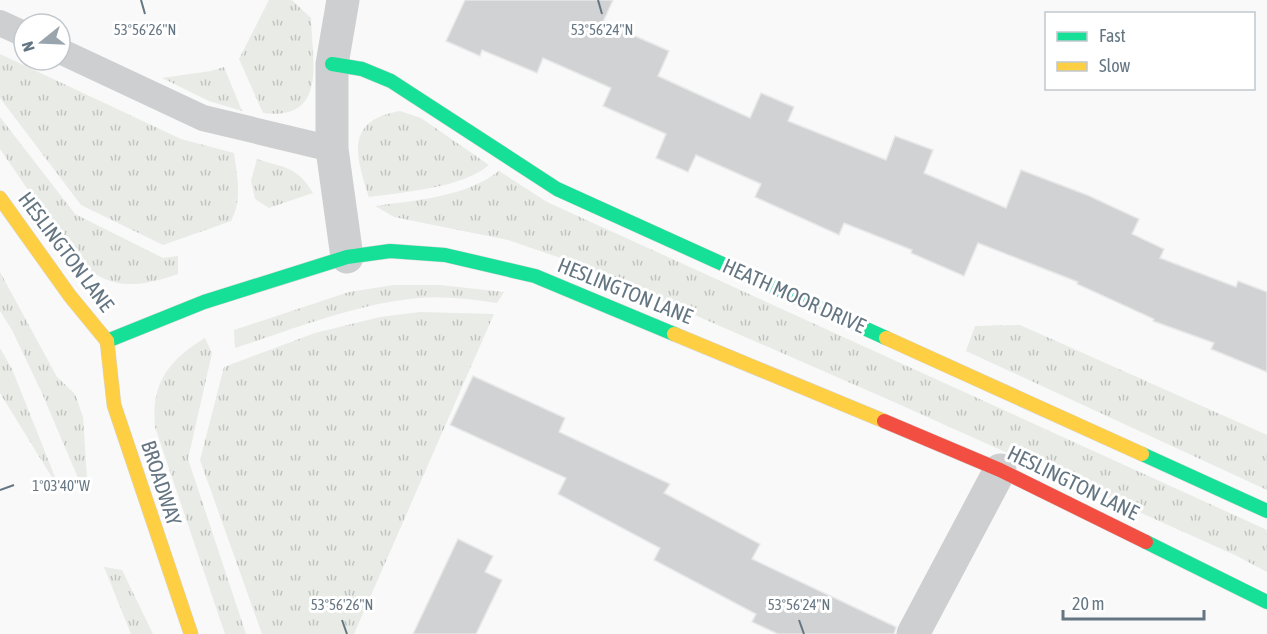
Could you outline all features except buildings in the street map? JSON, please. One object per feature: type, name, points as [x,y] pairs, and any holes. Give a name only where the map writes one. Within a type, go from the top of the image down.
[{"type":"street","points":[[343,0],[332,64],[332,149],[347,257]]},
{"type":"street","name":"HEATH MOOR DRIVE","points":[[332,64],[362,69],[391,81],[557,189],[1267,511]]},
{"type":"street","name":"HESLINGTON LANE","points":[[0,198],[70,296],[106,341],[204,302],[347,257],[390,251],[445,255],[535,276],[1000,470],[1267,602]]},
{"type":"street","name":"BROADWAY","points":[[106,341],[114,405],[191,634]]},
{"type":"street","points":[[913,634],[1000,470]]},
{"type":"lane","points":[[72,57],[203,118],[332,149]]},
{"type":"green space","points":[[269,0],[292,0],[311,18],[312,85],[307,98],[298,108],[284,113],[263,113],[239,59]]},
{"type":"green space","points":[[0,54],[12,60],[12,72],[38,72],[181,139],[234,153],[238,196],[231,221],[163,245],[81,205],[0,98]]},
{"type":"green space","points":[[224,67],[242,111],[209,101],[162,78],[211,71]]},
{"type":"green space","points":[[400,111],[421,118],[489,165],[478,173],[449,184],[369,197],[358,154],[362,132],[370,123],[382,116]]},
{"type":"green space","points":[[0,117],[75,214],[163,258],[178,256],[178,274],[148,282],[121,283],[109,281],[85,266],[72,254],[0,149]]},
{"type":"green space","points":[[257,159],[289,169],[307,184],[313,193],[269,208],[255,199],[251,181]]},
{"type":"green space","points":[[499,171],[547,202],[1267,530],[1267,572],[1237,556],[894,402],[578,264],[508,240],[394,217],[375,206],[456,192],[472,187]]},
{"type":"green space","points":[[0,272],[57,377],[75,394],[83,417],[88,494],[79,480],[12,330],[0,311]]},
{"type":"green space","points":[[394,285],[440,285],[504,292],[497,303],[428,297],[394,301],[348,311],[235,348],[234,330],[349,292]]},
{"type":"green space","points":[[420,312],[494,314],[354,634],[262,634],[200,460],[224,367],[315,333],[380,317]]},
{"type":"green space","points":[[1020,325],[1267,435],[1267,490],[966,351],[975,326]]},
{"type":"green space","points":[[205,338],[212,353],[188,459],[246,634],[225,634],[155,427],[156,397],[165,374],[181,355]]},
{"type":"green space","points":[[0,348],[12,369],[61,492],[0,393]]},
{"type":"green space","points":[[104,567],[122,570],[153,634],[131,634]]},
{"type":"traffic: fast","points":[[332,64],[362,69],[391,81],[557,189],[886,338]]},
{"type":"traffic: fast","points":[[107,341],[204,302],[347,257],[390,251],[445,255],[535,276],[674,334]]},
{"type":"traffic: fast","points":[[1142,454],[1267,511]]},
{"type":"traffic: fast","points":[[1146,542],[1267,602]]},
{"type":"traffic: slow","points":[[0,198],[70,296],[107,341]]},
{"type":"traffic: slow","points":[[674,334],[884,421]]},
{"type":"traffic: slow","points":[[886,338],[1142,454]]},
{"type":"traffic: slow","points":[[107,341],[114,405],[191,634]]},
{"type":"traffic: jam","points":[[884,421],[1000,470],[1146,542]]}]
